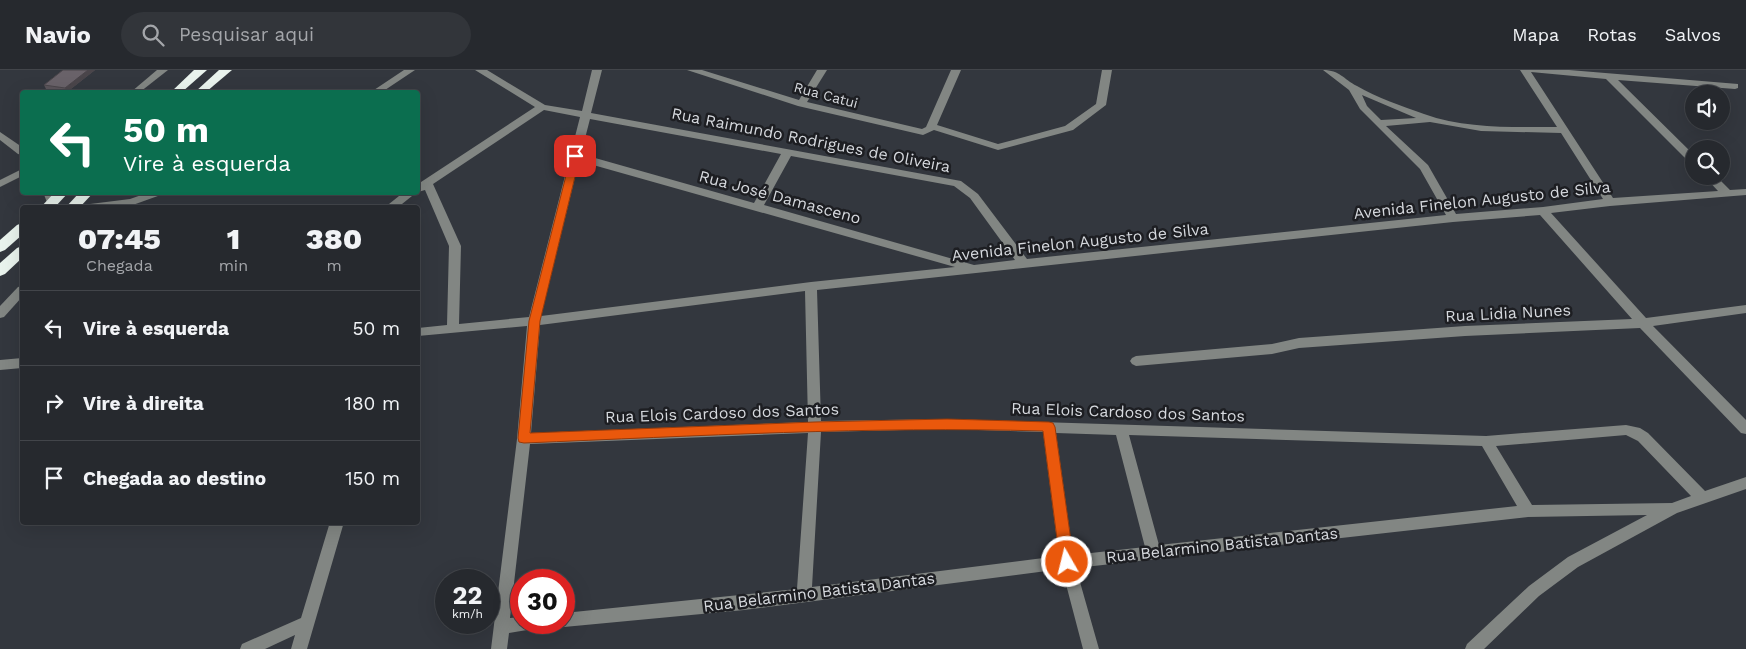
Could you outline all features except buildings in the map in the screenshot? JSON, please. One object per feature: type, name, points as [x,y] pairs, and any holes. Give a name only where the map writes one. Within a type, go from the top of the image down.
[{"type":"highway","points":[[178,90],[201,70]]},
{"type":"highway","points":[[202,90],[226,70]]},
{"type":"highway","points":[[75,205],[85,195]]},
{"type":"highway","points":[[0,247],[20,230]]},
{"type":"highway","points":[[0,271],[20,253]]},
{"type":"street","points":[[138,90],[163,70]]},
{"type":"street","points":[[379,90],[410,70]]},
{"type":"street","points":[[453,328],[455,246],[422,186],[542,107],[480,70]]},
{"type":"street","points":[[499,649],[524,438],[534,321],[597,70]]},
{"type":"street","name":"Rua Catui","points":[[692,70],[801,104],[861,119],[928,129],[998,147],[1069,128],[1100,105],[1107,70]]},
{"type":"street","points":[[801,104],[822,70]]},
{"type":"street","points":[[928,129],[956,70]]},
{"type":"street","points":[[1525,70],[1610,202]]},
{"type":"street","points":[[1533,70],[1735,86]]},
{"type":"street","points":[[1334,72],[1353,88],[1431,119],[1464,126],[1508,130],[1564,130]]},
{"type":"street","points":[[1609,76],[1685,152]]},
{"type":"street","points":[[1353,88],[1364,107],[1378,123],[1424,167],[1453,218]]},
{"type":"street","name":"Rua Raimundo Rodrigues de Oliveira","points":[[542,107],[788,150],[957,183],[974,196],[1024,264]]},
{"type":"street","points":[[1378,123],[1431,119]]},
{"type":"street","points":[[0,135],[20,150]]},
{"type":"street","points":[[757,208],[788,150]]},
{"type":"street","name":"Rua José Damasceno","points":[[575,156],[975,269]]},
{"type":"street","points":[[0,184],[20,173]]},
{"type":"street","points":[[1718,185],[1728,194]]},
{"type":"street","name":"Avenida Finelon Augusto de Silva","points":[[420,332],[534,321],[811,286],[1453,218],[1543,211],[1610,202],[1728,194],[1744,195]]},
{"type":"street","points":[[111,205],[152,195]]},
{"type":"street","points":[[393,205],[408,195]]},
{"type":"street","points":[[1543,211],[1643,323],[1746,429]]},
{"type":"street","points":[[804,595],[815,426],[811,286]]},
{"type":"street","points":[[0,314],[20,292]]},
{"type":"street","name":"Rua Lidia Nunes","points":[[1136,361],[1272,349],[1300,343],[1465,331],[1643,323],[1746,309]]},
{"type":"street","points":[[0,365],[20,363]]},
{"type":"street","name":"Rua Elois Cardoso dos Santos","points":[[524,438],[815,426],[947,424],[1486,441],[1626,430],[1635,432],[1643,437],[1702,498]]},
{"type":"street","points":[[1049,427],[1067,562],[1091,649]]},
{"type":"street","points":[[1120,429],[1154,552]]},
{"type":"street","points":[[1486,441],[1528,511]]},
{"type":"street","points":[[1473,649],[1555,574],[1573,562],[1672,510],[1746,483]]},
{"type":"street","name":"Rua Belarmino Batista Dantas","points":[[575,619],[804,595],[1067,562],[1528,511],[1672,510]]},
{"type":"street","points":[[299,649],[336,525]]},
{"type":"street","points":[[248,649],[308,622]]},
{"type":"street","points":[[503,626],[510,625]]},
{"type":"route","points":[[575,156],[534,321],[524,438],[815,426],[947,424],[1049,427],[1067,562]]}]
